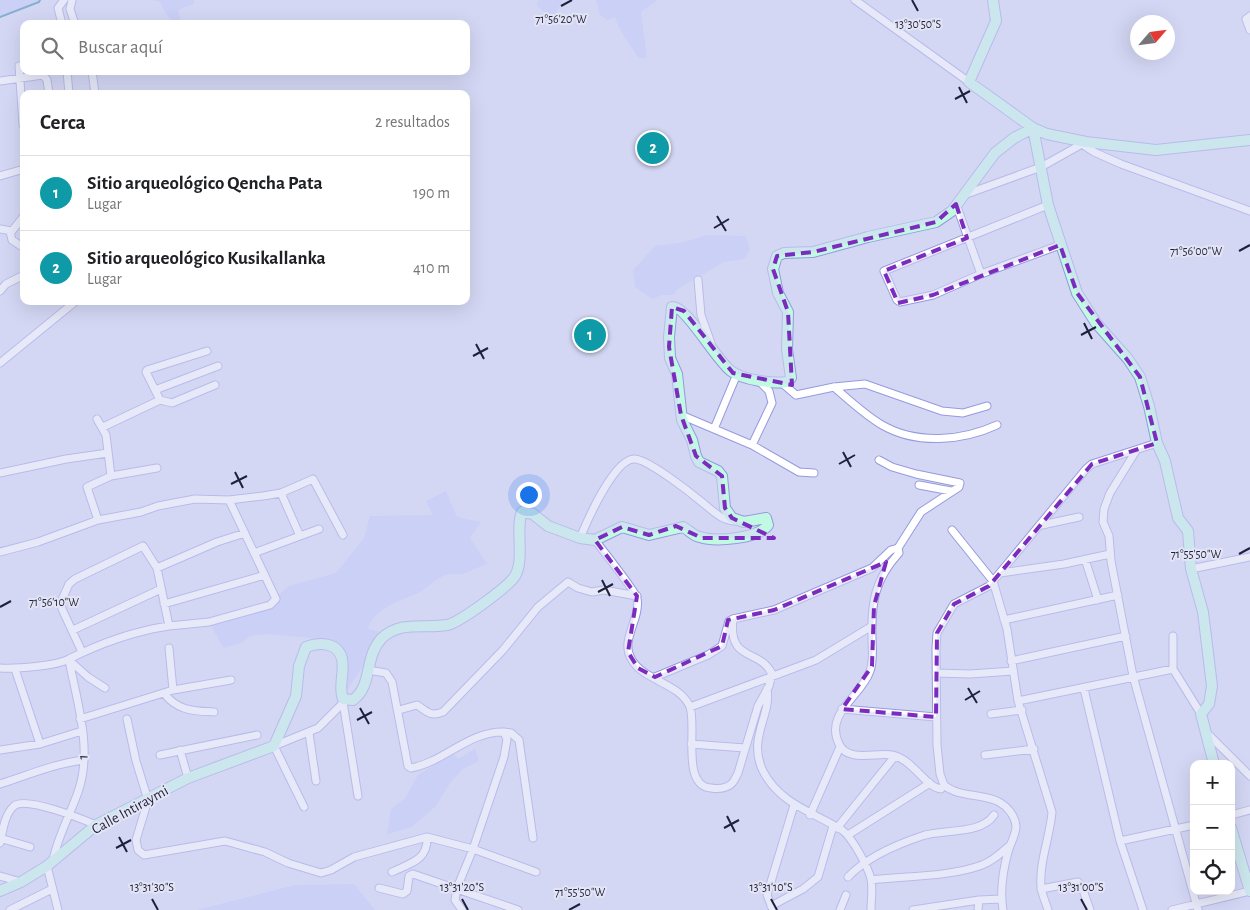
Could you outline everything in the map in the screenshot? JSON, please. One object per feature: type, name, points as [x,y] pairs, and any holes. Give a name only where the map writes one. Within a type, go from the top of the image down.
[{"type":"main road","points":[[993,0],[996,21],[968,82],[1033,128],[1047,134],[1078,142],[1156,150],[1250,140]]},
{"type":"main road","points":[[1033,128],[1048,206],[1077,293],[1096,323],[1128,358],[1140,377],[1178,518],[1188,531],[1191,570],[1202,612],[1212,686],[1209,704],[1201,714],[1213,760]]},
{"type":"main road","points":[[272,747],[296,696],[299,666],[306,648],[321,643],[328,644],[339,653],[342,661],[341,693],[343,702],[353,700],[359,696],[365,687],[368,670],[381,639],[391,632],[416,625],[450,625],[461,620],[511,581],[517,569],[522,512],[533,514],[548,526],[580,538],[595,540],[622,526],[649,535],[683,527],[702,538],[723,538],[755,534],[768,525],[766,518],[744,522],[732,518],[725,508],[722,476],[718,471],[699,462],[681,415],[677,374],[669,347],[670,312],[672,307],[678,307],[684,312],[722,362],[737,374],[782,383],[787,382],[791,378],[787,349],[789,320],[773,269],[777,256],[784,253],[813,252],[868,237],[936,222],[952,211],[995,153],[1014,138],[1033,128]]},
{"type":"main road","name":"Calle Intiraymi","points":[[0,891],[21,882],[96,825],[188,778],[272,747]]},
{"type":"main road","points":[[1235,841],[1250,891]]},
{"type":"street","points":[[61,20],[58,8],[64,0]]},
{"type":"street","points":[[72,0],[70,9],[74,20]]},
{"type":"street","points":[[855,0],[968,82]]},
{"type":"street","points":[[1250,16],[1246,18],[1250,30]]},
{"type":"street","points":[[19,66],[21,90]]},
{"type":"street","points":[[0,81],[38,75]]},
{"type":"street","points":[[44,75],[48,90]]},
{"type":"street","points":[[67,75],[69,90]]},
{"type":"street","points":[[93,75],[94,90]]},
{"type":"street","points":[[963,195],[1041,166],[1078,142],[1122,164],[1250,211]]},
{"type":"street","points":[[0,176],[20,170]]},
{"type":"street","points":[[956,204],[981,274]]},
{"type":"street","points":[[1048,206],[884,272],[897,300],[900,302],[934,294],[981,274],[1060,245]]},
{"type":"street","points":[[10,232],[20,221]]},
{"type":"street","points":[[0,229],[10,232]]},
{"type":"street","points":[[10,232],[12,240],[20,245]]},
{"type":"street","points":[[0,291],[11,281],[20,277]]},
{"type":"street","points":[[698,280],[704,326],[722,362]]},
{"type":"street","points":[[0,364],[71,305]]},
{"type":"street","points":[[160,400],[146,372],[147,370],[207,351]]},
{"type":"street","points":[[156,390],[218,366]]},
{"type":"street","points":[[714,428],[737,374]]},
{"type":"street","points":[[752,445],[772,403],[769,391],[758,379]]},
{"type":"street","points":[[782,383],[796,395],[834,387],[865,384],[942,411],[962,413],[987,406]]},
{"type":"street","points":[[103,427],[160,400],[172,403],[215,385]]},
{"type":"street","points":[[834,387],[881,424],[911,435],[963,437],[997,424]]},
{"type":"street","points":[[681,415],[752,445],[799,472],[814,473]]},
{"type":"street","points":[[97,419],[103,427],[111,476]]},
{"type":"street","points":[[1003,910],[1002,899],[1010,845],[1016,829],[1015,819],[1007,808],[999,802],[950,791],[944,785],[940,774],[936,716],[937,633],[954,604],[989,586],[1092,464],[1157,443]]},
{"type":"street","points":[[1136,451],[1110,493],[1104,509],[1103,522],[1108,536],[1133,676],[1174,830],[1197,907]]},
{"type":"street","points":[[0,473],[66,459],[108,453]]},
{"type":"street","points":[[580,538],[606,484],[619,467],[627,461],[634,459],[657,470],[722,518],[738,520]]},
{"type":"street","points":[[810,815],[840,747],[836,724],[842,709],[869,675],[872,666],[872,626],[876,587],[881,574],[899,553],[898,548],[920,512],[959,487],[959,482],[916,474],[892,467],[880,460]]},
{"type":"street","points":[[98,520],[87,487],[111,476],[157,468]]},
{"type":"street","points":[[0,552],[38,542],[98,520],[195,499],[229,500],[281,493],[312,479],[343,535]]},
{"type":"street","points":[[919,485],[951,491]]},
{"type":"street","points":[[281,493],[300,536]]},
{"type":"street","points":[[0,668],[15,669],[69,660],[82,652],[156,628],[209,622],[270,605],[276,599],[229,500]]},
{"type":"street","points":[[1042,525],[1079,517]]},
{"type":"street","points":[[254,553],[319,529]]},
{"type":"street","points":[[952,530],[992,581],[1004,620],[1018,701],[1052,812],[1051,827],[1041,872],[1041,889],[1048,910]]},
{"type":"street","points":[[157,568],[204,547],[245,533]]},
{"type":"street","points":[[595,540],[637,596],[636,619],[628,642],[628,652],[638,668],[655,677],[682,696],[690,707],[692,719],[690,744],[697,779],[701,786],[720,789],[733,783],[758,706],[772,678],[769,668],[746,654],[737,644],[732,630],[733,619]]},
{"type":"street","points":[[82,652],[62,609],[61,602],[69,584],[75,579],[140,546],[146,548],[157,568],[169,626]]},
{"type":"street","points":[[655,677],[722,646],[727,624],[733,619],[774,610],[872,568],[891,550],[898,548]]},
{"type":"street","points":[[1000,573],[1110,554]]},
{"type":"street","points":[[1191,570],[1250,557]]},
{"type":"street","points":[[1085,559],[1098,600]]},
{"type":"street","points":[[164,604],[265,575]]},
{"type":"street","points":[[399,710],[417,705],[428,714],[435,715],[443,712],[503,650],[538,607],[568,582],[592,592],[604,590],[637,596]]},
{"type":"street","points":[[73,630],[161,589]]},
{"type":"street","points":[[1004,620],[1118,595]]},
{"type":"street","points":[[690,707],[816,660],[872,626]]},
{"type":"street","points":[[1011,661],[1126,636]]},
{"type":"street","points":[[1173,636],[1172,669],[1201,714]]},
{"type":"street","points":[[169,648],[173,690]]},
{"type":"street","points":[[69,660],[88,677],[105,688]]},
{"type":"street","name":"1","points":[[51,859],[78,792],[83,760],[82,731],[69,660]]},
{"type":"street","points":[[15,669],[40,744]]},
{"type":"street","points":[[1018,701],[1084,689],[1133,676],[1172,669]]},
{"type":"street","points":[[368,670],[386,673],[392,682],[399,710],[408,766],[411,768],[462,743],[494,732],[512,733],[519,740],[533,838]]},
{"type":"street","points":[[936,673],[970,674],[1013,671]]},
{"type":"street","points":[[80,719],[164,692],[231,680]]},
{"type":"street","points":[[767,689],[768,696],[758,735],[762,770],[778,793],[810,815],[848,835],[864,863],[871,880],[871,910]]},
{"type":"street","points":[[1084,689],[1120,841],[1143,910]]},
{"type":"street","points":[[164,692],[170,701],[179,707],[214,712]]},
{"type":"street","points":[[304,807],[272,747],[318,728],[343,702]]},
{"type":"street","points":[[343,702],[358,796]]},
{"type":"street","points":[[842,709],[936,716]]},
{"type":"street","points":[[991,714],[1022,710]]},
{"type":"street","points":[[126,719],[148,800],[136,840],[138,850],[144,855],[225,841],[265,852],[288,863],[321,872],[331,870],[364,854],[427,837],[473,849],[536,872]]},
{"type":"street","points":[[0,750],[40,744],[82,731]]},
{"type":"street","points":[[462,910],[455,900],[457,888],[473,849],[504,757],[507,738],[504,732]]},
{"type":"street","points":[[1206,732],[1250,776]]},
{"type":"street","points":[[309,733],[316,781]]},
{"type":"street","points":[[160,755],[257,735]]},
{"type":"street","points":[[690,744],[745,748]]},
{"type":"street","points":[[840,747],[857,756],[895,756],[909,762],[930,784],[938,789],[941,789],[944,785]]},
{"type":"street","points":[[985,755],[1034,749]]},
{"type":"street","points":[[180,750],[188,778]]},
{"type":"street","points":[[794,805],[767,895],[772,908],[803,889],[818,877],[835,827],[895,756]]},
{"type":"street","points":[[0,784],[49,766],[83,760]]},
{"type":"street","points":[[848,835],[930,784]]},
{"type":"street","points":[[30,847],[0,840],[8,814],[15,805],[24,803],[69,813],[96,825]]},
{"type":"street","points":[[1235,814],[1250,810]]},
{"type":"street","points":[[0,811],[8,814]]},
{"type":"street","points":[[848,877],[864,863],[921,837],[980,826],[989,821],[994,815]]},
{"type":"street","points":[[1120,841],[1190,826]]},
{"type":"street","points":[[392,872],[425,854],[427,837]]},
{"type":"street","points":[[871,880],[953,871],[981,865],[995,858],[1010,845]]},
{"type":"street","points":[[51,859],[52,889],[58,910]]},
{"type":"street","points":[[379,888],[403,894],[407,891],[410,876],[413,874],[518,910]]},
{"type":"street","points":[[0,876],[21,882]]},
{"type":"street","points":[[1041,889],[1078,882],[1082,886],[1090,910]]},
{"type":"street","points":[[10,910],[52,889]]},
{"type":"street","points":[[1172,910],[1197,907],[1250,891]]},
{"type":"street","points":[[840,910],[846,896]]},
{"type":"street","points":[[913,910],[979,900],[1002,899]]},
{"type":"street","points":[[978,910],[979,900]]},
{"type":"highlighted area","points":[[956,204],[967,238],[884,271],[898,303],[933,295],[1060,245],[1077,293],[1140,377],[1157,443],[1092,464],[989,586],[954,604],[937,633],[936,717],[842,709],[872,666],[874,606],[886,562],[774,610],[728,620],[722,646],[655,677],[638,668],[628,652],[637,596],[595,540],[622,527],[649,535],[676,526],[702,538],[774,538],[732,518],[725,508],[722,476],[696,456],[681,415],[669,347],[672,307],[684,311],[733,373],[792,385],[788,312],[773,269],[777,256],[813,252],[936,222]]},
{"type":"shaded area","points":[[0,0],[40,0],[0,17]]},
{"type":"shaded area","points":[[150,0],[194,0],[194,4],[178,10],[181,20],[172,20],[159,1]]},
{"type":"shaded area","points":[[539,0],[563,0],[556,13],[549,16],[536,5]]},
{"type":"shaded area","points":[[596,0],[658,0],[641,12],[647,58],[638,58],[615,17],[608,20],[600,15]]},
{"type":"shaded area","points":[[707,235],[746,236],[750,249],[745,259],[724,262],[678,289],[673,295],[662,295],[652,299],[635,287],[633,270],[655,246],[679,243]]},
{"type":"shaded area","points":[[446,491],[457,517],[481,522],[470,538],[487,564],[465,573],[448,574],[420,592],[395,603],[375,616],[368,629],[386,633],[347,690],[342,651],[331,640],[268,634],[250,636],[242,643],[223,648],[209,622],[265,606],[289,586],[336,573],[364,538],[370,516],[433,515],[426,501]]},
{"type":"shaded area","points":[[475,749],[479,761],[463,769],[450,783],[436,806],[412,827],[387,834],[391,809],[405,798],[418,775],[453,753],[458,759]]},
{"type":"shaded area","points":[[354,884],[375,910],[197,910],[295,885]]},
{"type":"waterway","points":[[0,17],[40,0]]},
{"type":"place","name":"Sitio arqueológico Kusikallanka","points":[[653,148]]},
{"type":"place","name":"Sitio arqueológico Qencha Pata","points":[[590,335]]}]
